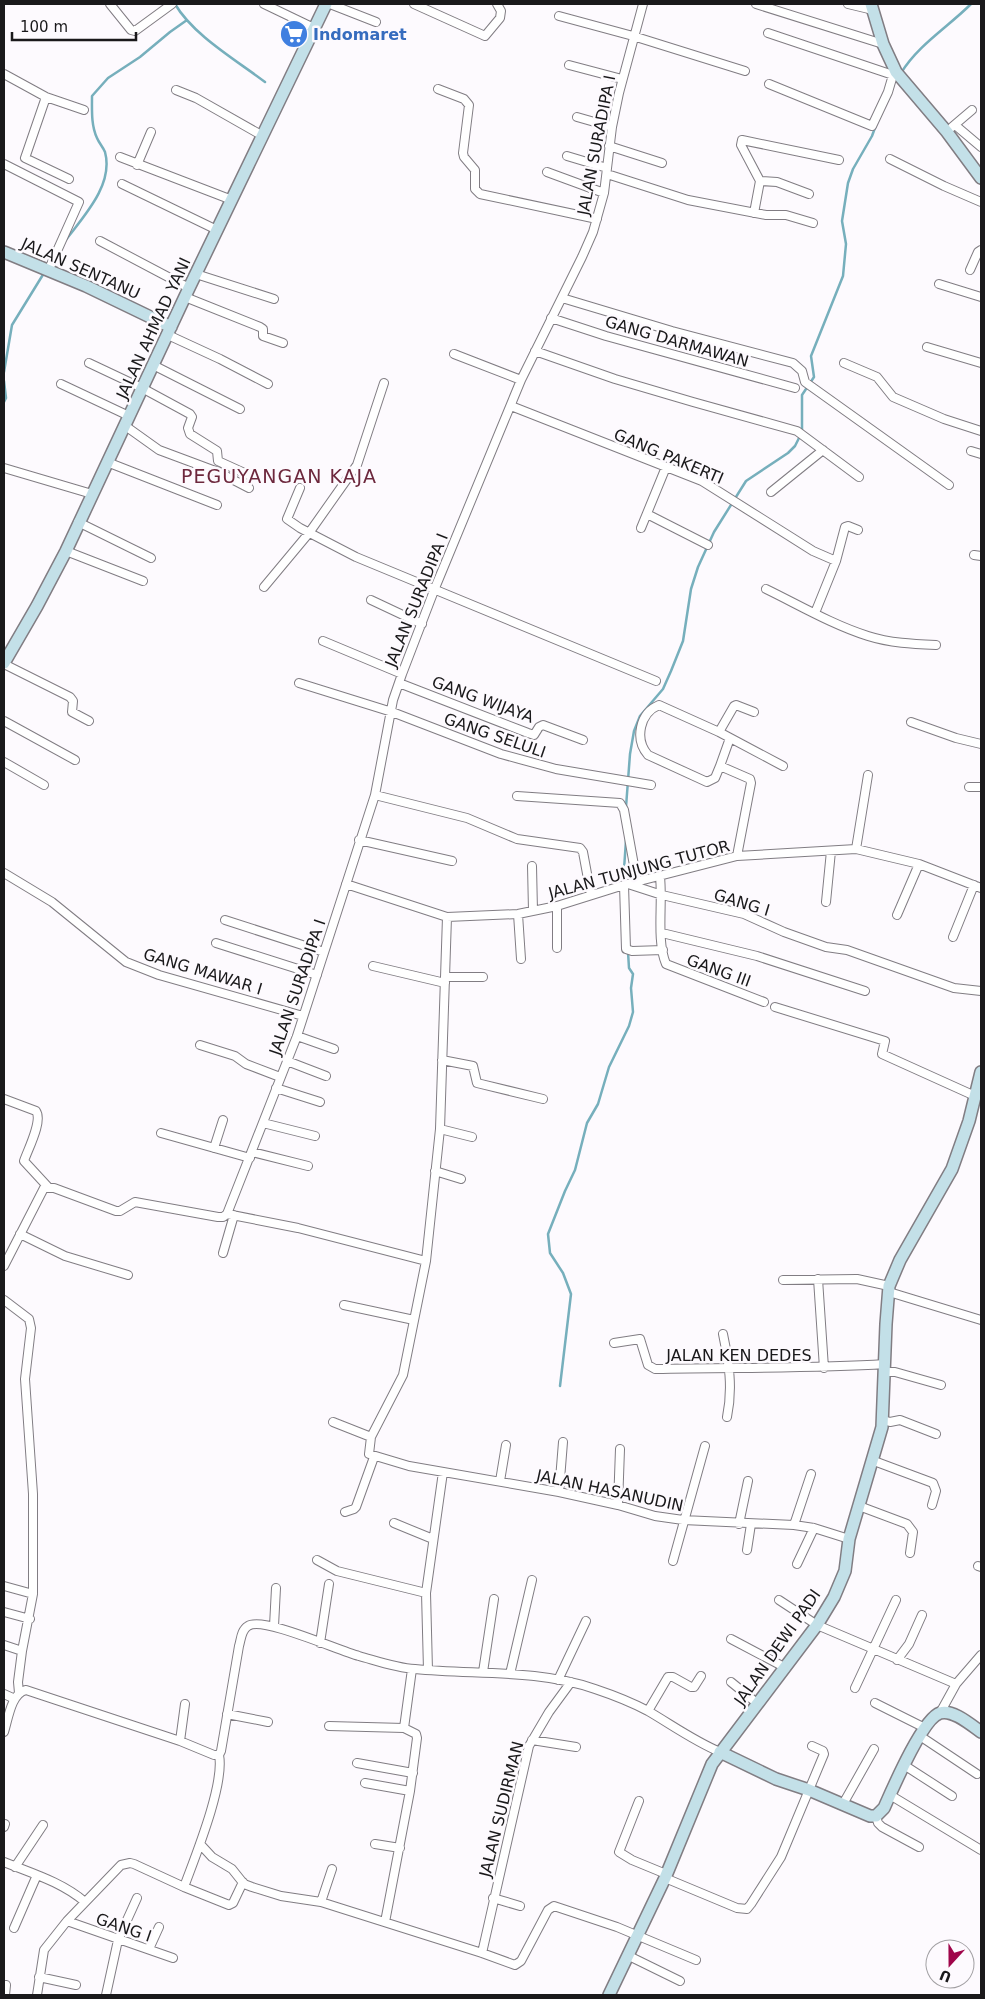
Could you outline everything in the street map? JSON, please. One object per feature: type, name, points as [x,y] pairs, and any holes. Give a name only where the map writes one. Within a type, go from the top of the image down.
[{"type":"street","points":[[110,4],[131,30],[135,32],[171,5]]},
{"type":"street","points":[[264,4],[314,28]]},
{"type":"street","name":"JALAN AHMAD YANI","points":[[4,664],[66,551],[187,292],[326,4]]},
{"type":"street","points":[[330,4],[376,22]]},
{"type":"street","points":[[414,4],[483,36],[489,34],[500,18],[501,11],[497,4]]},
{"type":"street","name":"JALAN SURADIPA I","points":[[223,1254],[231,1215],[263,1123],[297,1036],[359,840],[375,796],[392,712],[402,674],[435,588],[521,380],[588,246],[604,194],[612,127],[622,79],[643,4]]},
{"type":"street","points":[[756,4],[883,44]]},
{"type":"street","points":[[848,4],[872,7],[894,72],[951,128],[981,147]]},
{"type":"street","points":[[559,16],[634,36],[745,71]]},
{"type":"street","points":[[768,33],[894,72]]},
{"type":"street","points":[[570,65],[622,79]]},
{"type":"street","points":[[769,84],[872,126],[888,92],[894,72]]},
{"type":"street","points":[[4,74],[46,97],[84,110]]},
{"type":"street","points":[[438,89],[464,99],[469,105],[464,157],[475,170],[475,188],[480,194],[597,219]]},
{"type":"street","points":[[176,90],[196,98],[263,136]]},
{"type":"street","points":[[46,97],[25,158],[69,179]]},
{"type":"street","points":[[951,128],[972,110]]},
{"type":"street","points":[[577,117],[612,127]]},
{"type":"street","points":[[951,128],[981,178]]},
{"type":"street","points":[[137,165],[151,132]]},
{"type":"street","points":[[754,213],[760,181],[741,145],[743,139],[839,160]]},
{"type":"street","points":[[609,146],[662,163]]},
{"type":"street","points":[[566,156],[688,200],[754,213],[786,215],[813,223]]},
{"type":"street","points":[[120,157],[232,200]]},
{"type":"street","points":[[890,159],[981,202]]},
{"type":"street","points":[[4,164],[79,202],[49,269]]},
{"type":"street","points":[[547,172],[604,194]]},
{"type":"street","points":[[760,181],[777,182],[809,194]]},
{"type":"street","points":[[122,184],[217,230]]},
{"type":"street","points":[[100,241],[187,292],[260,327],[264,330],[263,336],[283,343]]},
{"type":"street","points":[[970,270],[978,252],[981,250]]},
{"type":"street","name":"JALAN SENTANU","points":[[4,252],[49,269],[86,286],[170,331]]},
{"type":"street","points":[[196,274],[274,299]]},
{"type":"street","points":[[939,284],[981,297]]},
{"type":"street","points":[[562,298],[672,332],[793,363],[802,371],[804,382],[949,485]]},
{"type":"street","name":"GANG DARMAWAN","points":[[551,318],[796,388]]},
{"type":"street","points":[[170,331],[268,384]]},
{"type":"street","points":[[927,347],[981,363]]},
{"type":"street","points":[[535,351],[676,397],[797,431],[859,477]]},
{"type":"street","points":[[454,354],[521,380]]},
{"type":"street","points":[[89,363],[142,388],[190,414],[192,417],[188,428],[190,434],[217,451],[218,461],[251,476]]},
{"type":"street","points":[[844,364],[877,377],[894,397],[944,419],[981,431]]},
{"type":"street","points":[[153,365],[240,409]]},
{"type":"street","points":[[264,587],[310,533],[357,464],[384,383]]},
{"type":"street","points":[[61,384],[126,421],[159,450],[218,472],[249,488]]},
{"type":"street","name":"GANG PAKERTI","points":[[511,406],[702,481],[813,550],[836,561]]},
{"type":"street","points":[[772,492],[823,450]]},
{"type":"street","points":[[971,451],[981,454]]},
{"type":"street","points":[[107,462],[217,505]]},
{"type":"street","points":[[4,468],[92,494]]},
{"type":"street","points":[[641,528],[666,468]]},
{"type":"street","points":[[300,488],[287,519],[310,533],[356,556],[656,680]]},
{"type":"street","points":[[647,514],[708,545]]},
{"type":"street","points":[[78,522],[151,558]]},
{"type":"street","points":[[815,614],[836,561],[845,527],[848,526],[858,530]]},
{"type":"street","points":[[66,551],[143,581]]},
{"type":"street","points":[[766,589],[815,614],[868,636],[903,644],[936,646]]},
{"type":"street","points":[[371,600],[422,624]]},
{"type":"street","points":[[323,641],[402,674]]},
{"type":"street","points":[[4,664],[70,697],[73,701],[72,712],[89,721]]},
{"type":"street","name":"GANG SELULI","points":[[299,683],[392,712],[501,754],[556,769],[651,784]]},
{"type":"street","name":"GANG WIJAYA","points":[[399,683],[528,733],[534,734],[539,727],[543,726],[583,740]]},
{"type":"street","points":[[730,738],[715,778],[707,782],[648,755],[640,737],[648,712],[659,705],[719,732],[783,766]]},
{"type":"street","points":[[719,732],[734,706],[736,705],[754,712]]},
{"type":"street","points":[[4,720],[75,760]]},
{"type":"street","points":[[911,722],[956,738],[981,744]]},
{"type":"street","points":[[4,762],[44,785]]},
{"type":"street","points":[[720,766],[749,777],[751,783],[737,856]]},
{"type":"street","points":[[856,849],[868,775]]},
{"type":"street","points":[[969,787],[981,787]]},
{"type":"street","points":[[375,796],[467,818],[517,839],[580,848],[583,852],[591,895]]},
{"type":"street","points":[[517,796],[620,803],[624,810],[637,882]]},
{"type":"street","points":[[359,840],[452,861]]},
{"type":"street","name":"JALAN TUNJUNG TUTOR","points":[[447,917],[518,914],[557,906],[626,884],[660,877],[737,856],[830,850],[856,849],[918,864],[977,886]]},
{"type":"street","points":[[826,902],[830,850]]},
{"type":"street","points":[[897,915],[918,864]]},
{"type":"street","points":[[532,866],[533,911]]},
{"type":"street","name":"GANG MAWAR I","points":[[4,873],[52,902],[126,962],[159,975],[303,1016]]},
{"type":"street","points":[[626,884],[626,949],[632,951],[663,950],[660,877]]},
{"type":"street","points":[[345,1512],[354,1510],[356,1507],[371,1454],[371,1437],[403,1375],[426,1261],[440,1129],[447,917],[346,884]]},
{"type":"street","name":"GANG I","points":[[626,884],[662,895],[744,914],[797,937],[826,947],[847,950],[954,988],[981,992]]},
{"type":"street","points":[[952,937],[977,886]]},
{"type":"street","points":[[557,906],[557,948]]},
{"type":"street","points":[[518,914],[521,959]]},
{"type":"street","points":[[225,920],[324,952]]},
{"type":"street","points":[[662,933],[758,956],[865,991]]},
{"type":"street","points":[[216,943],[317,975]]},
{"type":"street","name":"GANG III","points":[[663,950],[666,964],[671,967],[764,1002]]},
{"type":"street","points":[[373,966],[445,980],[483,977]]},
{"type":"street","points":[[775,1007],[885,1041],[882,1054],[975,1096]]},
{"type":"street","points":[[297,1036],[334,1049]]},
{"type":"street","points":[[200,1045],[232,1055],[246,1064],[280,1077]]},
{"type":"street","points":[[442,1060],[473,1066],[477,1083],[542,1099]]},
{"type":"street","points":[[287,1061],[326,1076]]},
{"type":"street","points":[[889,1289],[904,1253],[952,1169],[969,1121],[981,1072]]},
{"type":"street","points":[[276,1088],[320,1102]]},
{"type":"street","points":[[4,1099],[36,1111],[38,1114],[38,1121],[24,1161],[48,1187],[116,1211],[120,1211],[136,1202],[218,1217],[231,1215],[298,1228],[426,1261]]},
{"type":"street","points":[[214,1148],[223,1120]]},
{"type":"street","points":[[263,1123],[315,1136]]},
{"type":"street","points":[[440,1129],[472,1137]]},
{"type":"street","points":[[161,1133],[214,1148],[308,1166]]},
{"type":"street","points":[[435,1171],[461,1179]]},
{"type":"street","points":[[4,1266],[44,1188],[48,1187]]},
{"type":"street","points":[[20,1234],[65,1256],[128,1275]]},
{"type":"street","points":[[818,1279],[824,1368]]},
{"type":"street","points":[[783,1280],[856,1279],[981,1320]]},
{"type":"street","name":"JALAN DEWI PADI","points":[[609,1995],[666,1876],[712,1764],[817,1625],[834,1597],[845,1572],[849,1539],[874,1461],[882,1420],[889,1289]]},
{"type":"street","points":[[4,1300],[29,1320],[31,1328],[26,1379],[33,1494],[33,1594],[30,1619],[22,1651],[17,1696],[4,1732]]},
{"type":"street","points":[[344,1305],[414,1320]]},
{"type":"street","points":[[723,1334],[730,1367],[730,1399],[726,1417]]},
{"type":"street","name":"JALAN KEN DEDES","points":[[614,1343],[640,1339],[648,1366],[655,1369],[730,1367],[885,1368],[942,1385]]},
{"type":"street","points":[[882,1420],[890,1422],[900,1420],[936,1434]]},
{"type":"street","points":[[333,1422],[371,1437]]},
{"type":"street","points":[[559,1492],[563,1442]]},
{"type":"street","points":[[500,1481],[506,1446]]},
{"type":"street","points":[[673,1561],[705,1446]]},
{"type":"street","points":[[618,1506],[620,1449]]},
{"type":"street","name":"JALAN HASANUDIN","points":[[371,1454],[409,1466],[559,1492],[655,1516],[739,1524],[794,1525],[814,1528],[849,1539]]},
{"type":"street","points":[[874,1461],[934,1483],[936,1491],[932,1505]]},
{"type":"street","points":[[428,1670],[426,1592],[443,1472]]},
{"type":"street","points":[[794,1525],[811,1474]]},
{"type":"street","points":[[739,1524],[748,1481]]},
{"type":"street","points":[[859,1506],[906,1524],[913,1532],[910,1553]]},
{"type":"street","points":[[394,1524],[433,1539]]},
{"type":"street","points":[[746,1550],[751,1524]]},
{"type":"street","points":[[797,1564],[814,1528]]},
{"type":"street","points":[[317,1560],[337,1570],[426,1592]]},
{"type":"street","points":[[510,1674],[532,1580]]},
{"type":"street","points":[[320,1643],[329,1584]]},
{"type":"street","points":[[4,1586],[33,1594]]},
{"type":"street","points":[[274,1626],[276,1588]]},
{"type":"street","points":[[483,1672],[494,1600]]},
{"type":"street","points":[[779,1600],[817,1625],[956,1684]]},
{"type":"street","points":[[855,1688],[896,1600]]},
{"type":"street","points":[[4,1612],[30,1619]]},
{"type":"street","points":[[897,1660],[910,1644],[922,1615]]},
{"type":"street","points":[[558,1680],[586,1621]]},
{"type":"street","points":[[184,1887],[210,1812],[219,1770],[219,1754],[222,1751],[243,1631],[246,1627],[253,1624],[274,1626],[357,1656],[412,1669],[510,1674],[571,1682],[625,1700],[648,1711],[686,1735],[781,1781],[809,1790],[870,1816],[876,1816],[884,1808],[922,1732],[940,1713],[956,1684],[978,1664],[981,1656]]},
{"type":"street","points":[[731,1639],[786,1668]]},
{"type":"street","points":[[4,1645],[22,1651]]},
{"type":"street","points":[[404,1728],[412,1669]]},
{"type":"street","points":[[648,1711],[668,1677],[673,1677],[694,1687],[701,1676]]},
{"type":"street","name":"JALAN SUDIRMAN","points":[[482,1953],[493,1898],[532,1740],[571,1682]]},
{"type":"street","points":[[731,1682],[758,1704]]},
{"type":"street","points":[[4,1694],[17,1696],[26,1690],[180,1741],[214,1755],[219,1754]]},
{"type":"street","points":[[875,1703],[922,1732],[977,1774]]},
{"type":"street","points":[[180,1741],[185,1704]]},
{"type":"street","points":[[940,1713],[952,1714],[981,1732]]},
{"type":"street","points":[[228,1714],[268,1722]]},
{"type":"street","points":[[328,1726],[404,1728],[416,1734],[413,1773],[385,1922]]},
{"type":"street","points":[[532,1740],[576,1747]]},
{"type":"street","points":[[639,1801],[619,1852],[632,1860],[737,1908],[747,1909],[752,1904],[780,1857],[824,1754],[823,1751],[812,1746]]},
{"type":"street","points":[[843,1804],[874,1749]]},
{"type":"street","points":[[357,1762],[413,1773]]},
{"type":"street","points":[[904,1765],[952,1796]]},
{"type":"street","points":[[365,1783],[410,1791]]},
{"type":"street","points":[[890,1794],[981,1850]]},
{"type":"street","points":[[876,1816],[878,1823],[882,1827],[918,1847]]},
{"type":"street","points":[[15,1867],[43,1825]]},
{"type":"street","points":[[200,1844],[212,1857],[232,1869],[243,1882],[281,1896],[321,1902],[515,1965],[518,1964],[548,1910],[554,1906],[638,1936],[696,1960]]},
{"type":"street","points":[[375,1844],[400,1848]]},
{"type":"street","points":[[4,1862],[74,1892],[85,1902]]},
{"type":"street","points":[[36,1995],[44,1950],[67,1921],[121,1865],[130,1863],[229,1905],[233,1903],[243,1882]]},
{"type":"street","points":[[321,1902],[332,1869]]},
{"type":"street","points":[[14,1928],[37,1875]]},
{"type":"street","points":[[106,1995],[118,1940],[137,1898]]},
{"type":"street","points":[[493,1898],[520,1906]]},
{"type":"street","name":"GANG I","points":[[67,1921],[173,1958]]},
{"type":"street","points":[[149,1949],[159,1927]]},
{"type":"street","points":[[629,1956],[680,1981]]},
{"type":"street","points":[[39,1978],[76,1986]]},
{"type":"street","points":[[4,1995],[6,1985]]},
{"type":"waterway","points":[[175,4],[204,37],[265,82]]},
{"type":"waterway","points":[[901,73],[925,45],[971,4]]},
{"type":"waterway","points":[[65,241],[95,200],[105,176],[107,164],[105,152],[95,133],[92,117],[92,96],[108,78],[140,57],[187,20]]},
{"type":"waterway","points":[[626,807],[630,754],[634,731],[640,716],[663,689],[671,671],[683,641],[691,589],[698,567],[714,532],[746,481],[788,453],[795,446],[802,432],[802,395],[814,377],[811,356],[843,276],[846,244],[842,221],[848,183],[853,169],[872,136],[876,125]]},
{"type":"waterway","points":[[4,372],[12,325],[44,273]]},
{"type":"waterway","points":[[4,381],[6,398],[4,402]]},
{"type":"waterway","points":[[623,884],[626,840]]},
{"type":"waterway","points":[[560,1386],[571,1294],[563,1273],[550,1253],[548,1234],[575,1170],[587,1123],[598,1104],[609,1067],[629,1026],[633,1012],[631,988],[633,974],[629,968],[628,952]]},
{"type":"place","name":"Indomaret","points":[[294,34]]},
{"type":"district","name":"PEGUYANGAN KAJA","points":[[279,476]]}]
